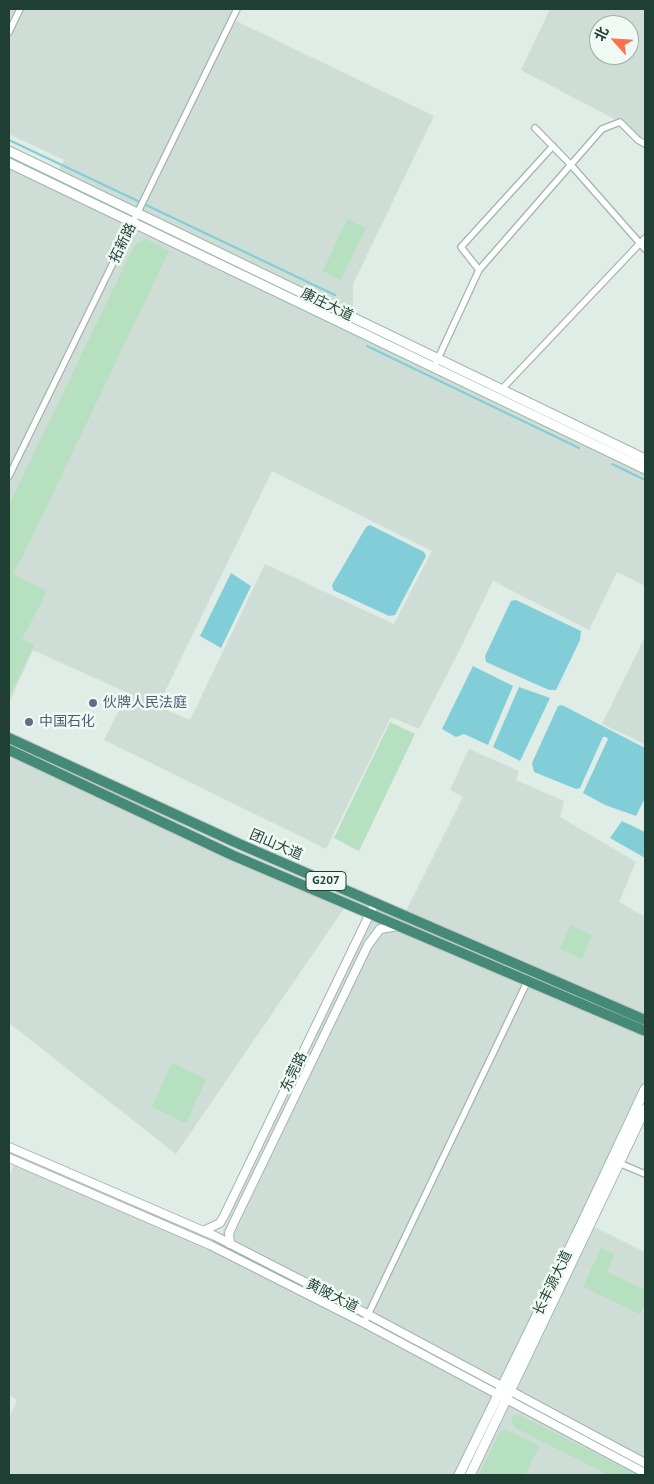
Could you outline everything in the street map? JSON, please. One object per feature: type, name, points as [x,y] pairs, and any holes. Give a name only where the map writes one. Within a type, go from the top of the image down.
[{"type":"highway","name":"团山大道","points":[[9,738],[237,843],[645,1020]]},
{"type":"highway","name":"团山大道","points":[[9,750],[232,855],[645,1031]]},
{"type":"main road","name":"康庄大道","points":[[9,151],[138,213],[645,469]]},
{"type":"main road","name":"康庄大道","points":[[9,163],[436,363],[501,390],[644,457]]},
{"type":"main road","name":"长丰源大道","points":[[470,1475],[504,1393],[645,1089]]},
{"type":"main road","name":"长丰源大道","points":[[459,1475],[504,1393],[645,1109]]},
{"type":"street","points":[[9,32],[20,9]]},
{"type":"street","name":"拓新路","points":[[9,476],[236,9]]},
{"type":"street","points":[[436,363],[479,270],[602,129],[620,122],[638,140],[645,144]]},
{"type":"street","points":[[535,128],[571,165],[645,249]]},
{"type":"street","points":[[479,270],[461,247],[553,146]]},
{"type":"street","points":[[501,390],[645,238]]},
{"type":"street","name":"东莞路","points":[[203,1231],[220,1223],[226,1214],[375,902]]},
{"type":"street","name":"东莞路","points":[[230,1244],[229,1233],[368,945],[380,929],[399,926]]},
{"type":"street","points":[[364,1323],[532,970]]},
{"type":"street","name":"黄陂大道","points":[[9,1147],[203,1231],[369,1315],[645,1473]]},
{"type":"street","name":"黄陂大道","points":[[9,1158],[210,1245],[645,1463]]},
{"type":"street","points":[[619,1163],[645,1174]]},
{"type":"shaded area","points":[[9,9],[237,9],[232,19],[434,116],[353,284],[353,318],[57,174],[64,160],[9,134]]},
{"type":"shaded area","points":[[550,9],[645,9],[645,147],[620,122],[521,70]]},
{"type":"shaded area","points":[[9,163],[645,469],[645,586],[617,572],[589,630],[493,581],[419,729],[391,717],[326,849],[104,740],[128,693],[33,650],[9,703]],"holes":[[[272,471],[432,551],[394,624],[265,564],[190,720],[158,706]]]},
{"type":"shaded area","points":[[645,637],[645,744],[602,724]]},
{"type":"shaded area","points":[[469,749],[519,771],[516,780],[564,801],[560,817],[636,862],[619,902],[645,917],[645,1020],[404,915],[463,797],[450,790]]},
{"type":"shaded area","points":[[9,750],[347,904],[176,1154],[9,1023]]},
{"type":"shaded area","points":[[374,915],[645,1031],[645,1089],[583,1221],[645,1252],[645,1475],[9,1475],[9,1418],[17,1400],[9,1395],[9,1177],[16,1161],[128,1209],[131,1203],[217,1243]]},
{"type":"green space","points":[[347,219],[366,228],[341,280],[323,271]]},
{"type":"green space","points":[[146,239],[169,251],[13,574],[47,591],[22,639],[34,645],[9,697],[9,505],[134,246]]},
{"type":"green space","points":[[390,722],[415,734],[359,851],[334,838]]},
{"type":"green space","points":[[570,925],[592,935],[582,959],[560,949]]},
{"type":"green space","points":[[172,1063],[206,1079],[186,1123],[152,1107]]},
{"type":"green space","points":[[601,1248],[615,1254],[607,1272],[645,1290],[645,1303],[640,1314],[583,1287]]},
{"type":"green space","points":[[515,1415],[521,1416],[638,1475],[608,1475],[516,1428],[511,1421]]},
{"type":"green space","points":[[507,1430],[539,1446],[525,1475],[479,1475],[500,1431]]},
{"type":"water","points":[[370,525],[424,552],[426,556],[395,615],[389,616],[333,590],[332,585],[366,527]]},
{"type":"water","points":[[231,573],[251,586],[221,648],[200,636]]},
{"type":"water","points":[[516,600],[581,631],[580,640],[556,690],[549,690],[486,662],[485,656],[511,601]]},
{"type":"water","points":[[473,666],[513,686],[488,745],[464,734],[456,737],[442,729]]},
{"type":"water","points":[[519,687],[550,698],[520,761],[493,747]]},
{"type":"water","points":[[562,705],[645,748],[645,798],[636,816],[605,805],[583,793],[608,739],[606,737],[603,737],[580,788],[576,789],[534,772],[532,763],[558,706]]},
{"type":"water","points":[[622,821],[645,832],[645,858],[610,838]]},
{"type":"waterway","points":[[9,140],[140,202]]},
{"type":"waterway","points":[[144,204],[335,295]]},
{"type":"waterway","points":[[367,346],[579,448]]},
{"type":"waterway","points":[[612,464],[645,480]]},
{"type":"place","name":"伙牌人民法庭","points":[[93,703]]},
{"type":"place","name":"中国石化","points":[[29,722]]}]
